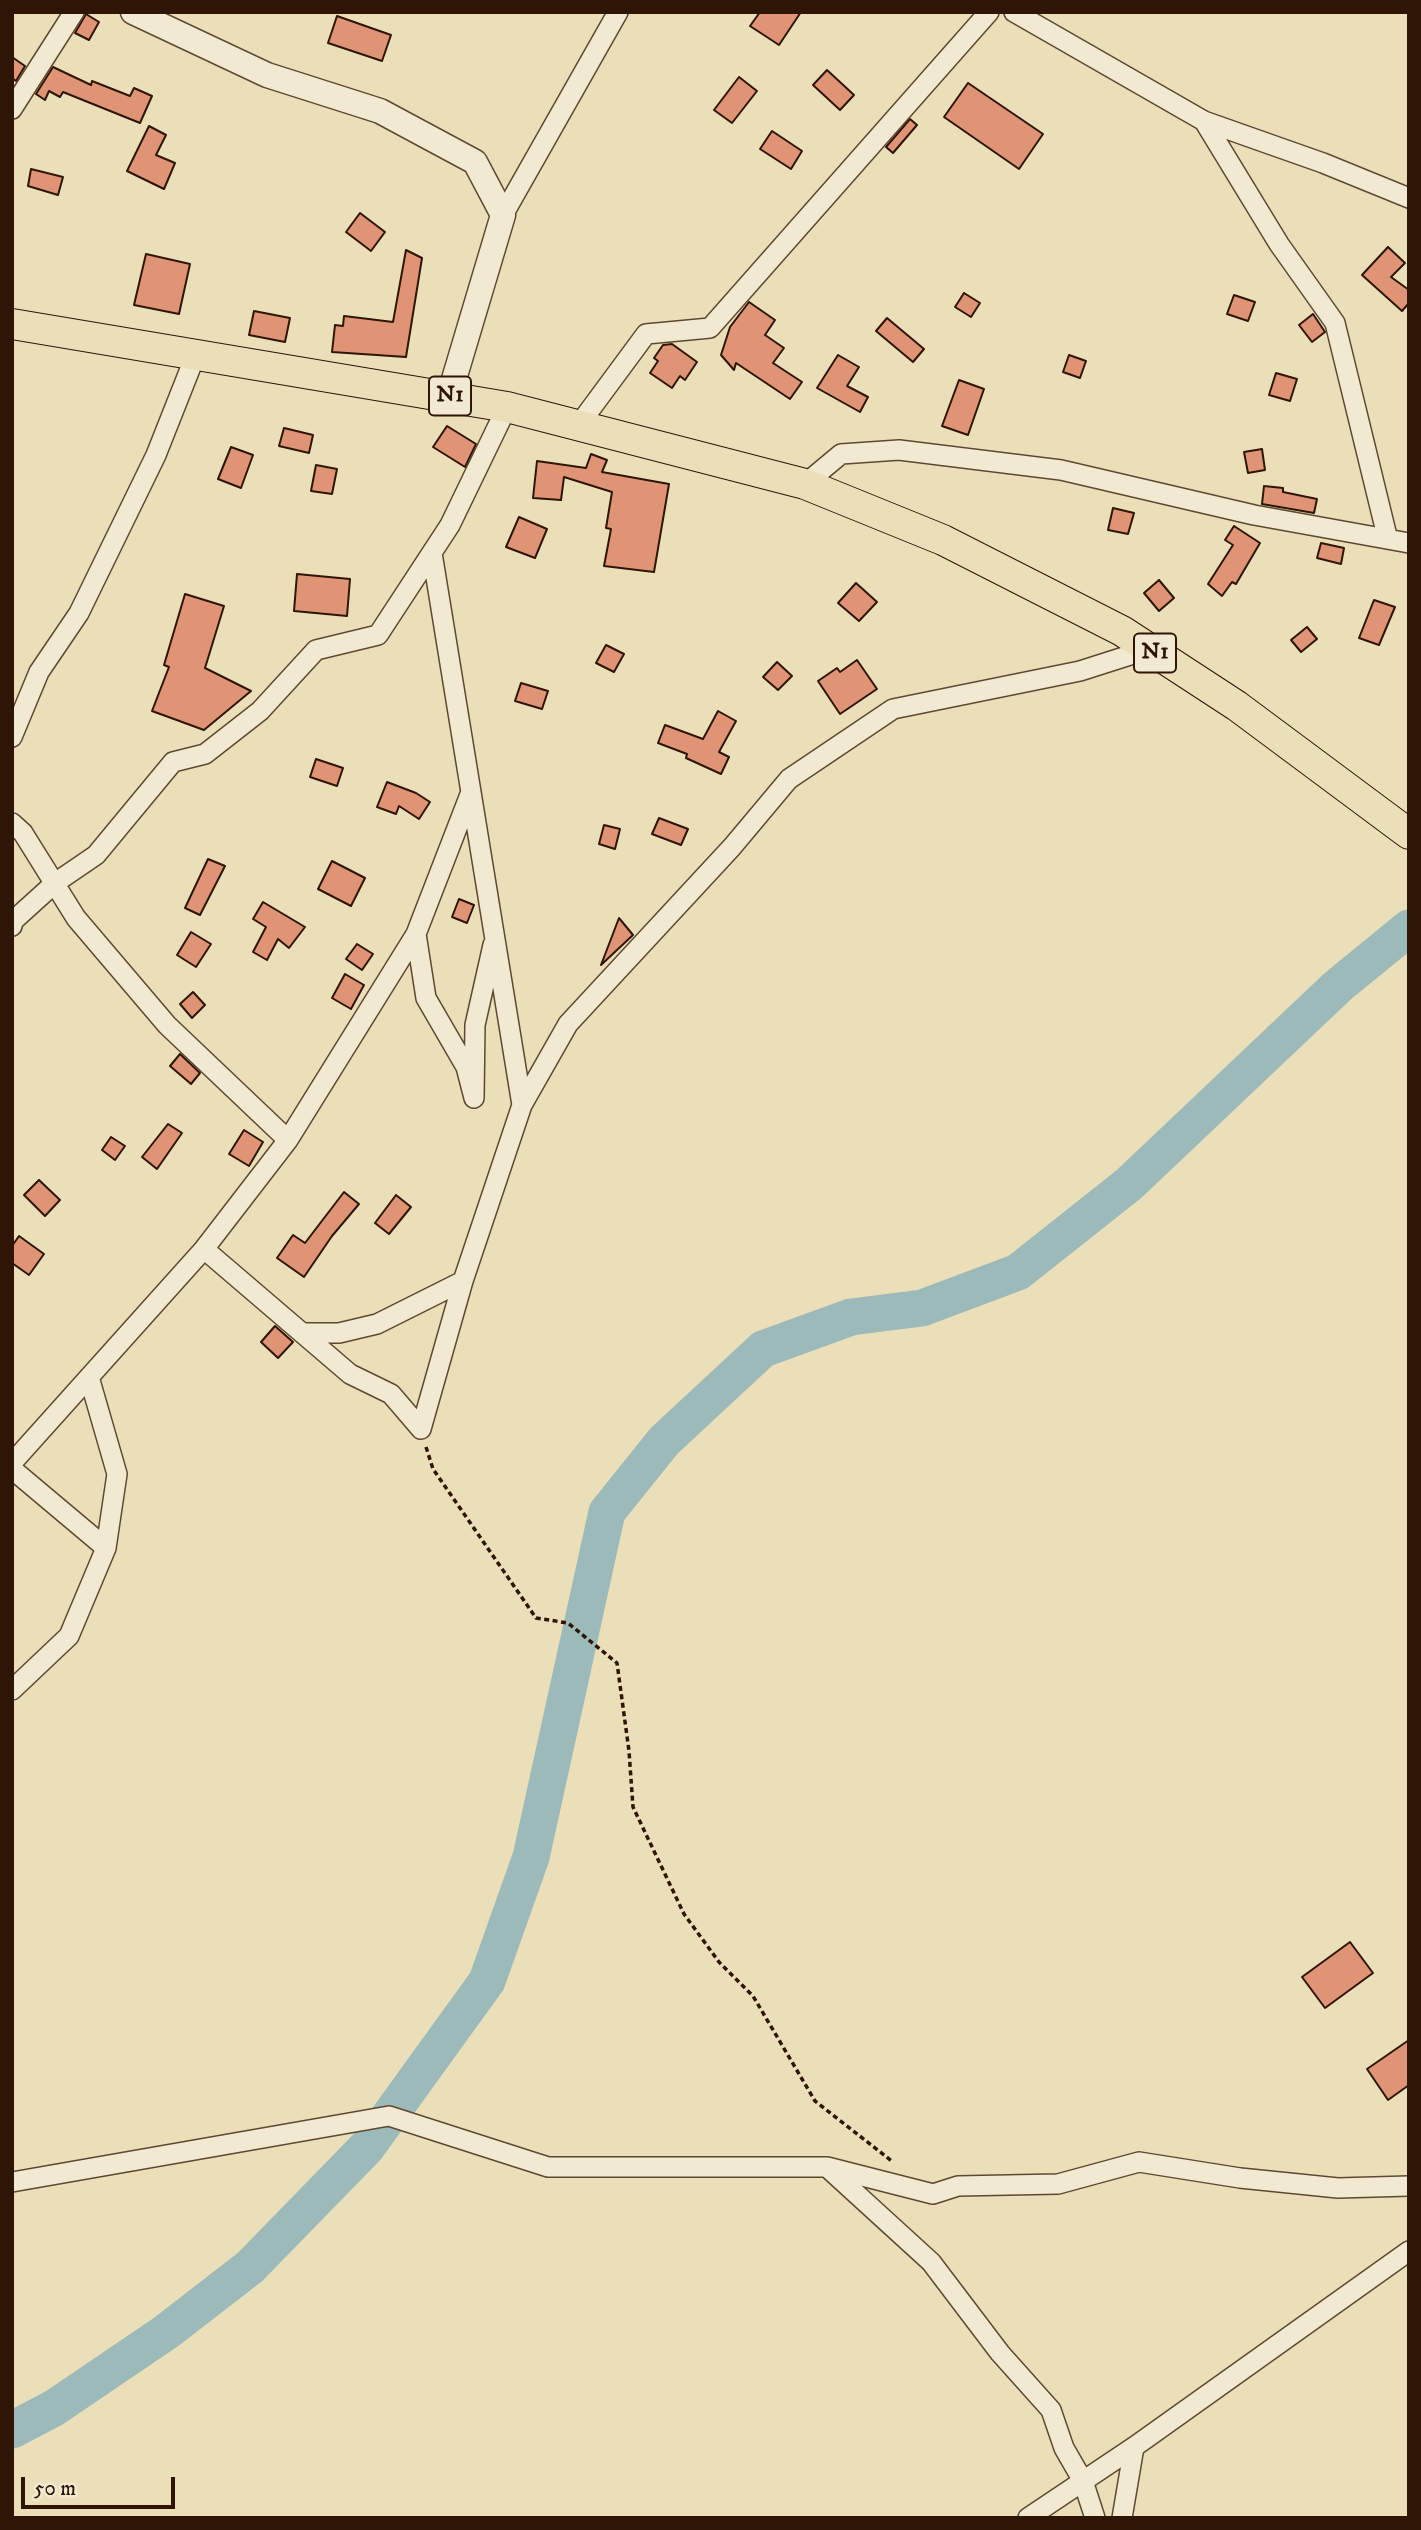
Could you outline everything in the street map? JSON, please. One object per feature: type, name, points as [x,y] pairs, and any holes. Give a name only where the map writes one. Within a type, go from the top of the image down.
[{"type":"main road","name":"N1","points":[[12,324],[507,407],[805,484],[943,540],[1066,601],[1150,649],[1237,706],[1409,834]]},
{"type":"street","points":[[12,109],[74,12]]},
{"type":"street","points":[[132,12],[267,75],[380,111],[475,162],[503,215]]},
{"type":"street","points":[[449,396],[503,215],[618,12]]},
{"type":"street","points":[[578,426],[646,334],[710,328],[989,12]]},
{"type":"street","points":[[1014,12],[1204,121],[1322,163],[1409,198]]},
{"type":"street","points":[[1204,121],[1279,244],[1335,323],[1387,536]]},
{"type":"street","points":[[12,737],[39,672],[79,613],[156,455],[196,354]]},
{"type":"street","points":[[12,926],[13,921],[55,883],[96,855],[173,762],[205,754],[224,740],[260,711],[316,650],[379,635],[450,524],[507,407]]},
{"type":"street","points":[[805,484],[841,454],[899,450],[1061,470],[1254,515],[1387,536],[1409,543]]},
{"type":"street","points":[[432,553],[522,1105]]},
{"type":"street","points":[[421,1429],[463,1281],[522,1105],[568,1024],[732,847],[789,779],[893,709],[1080,671],[1150,649]]},
{"type":"street","points":[[12,1463],[204,1249],[288,1140],[416,934],[471,791]]},
{"type":"street","points":[[12,823],[23,833],[76,918],[167,1025],[288,1140]]},
{"type":"street","points":[[416,934],[426,998],[466,1067],[474,1098],[475,1025],[495,935]]},
{"type":"street","points":[[204,1249],[306,1333],[350,1374],[391,1394],[421,1429]]},
{"type":"street","points":[[306,1333],[339,1333],[377,1324],[463,1281]]},
{"type":"street","points":[[12,1690],[69,1636],[106,1548],[117,1474],[89,1377]]},
{"type":"street","points":[[12,1469],[106,1548]]},
{"type":"street","points":[[12,2182],[389,2116],[548,2166],[827,2167],[933,2194],[958,2186],[1058,2184],[1139,2162],[1240,2178],[1338,2188],[1409,2186]]},
{"type":"street","points":[[827,2167],[931,2262],[1000,2353],[1051,2410],[1064,2448],[1083,2481],[1095,2518]]},
{"type":"street","points":[[1028,2518],[1134,2447],[1409,2251]]},
{"type":"street","points":[[1122,2518],[1134,2447]]},
{"type":"path","points":[[421,1429],[433,1469],[536,1618],[568,1623],[617,1663],[629,1751],[633,1807],[684,1914],[719,1962],[753,1996],[815,2101],[901,2168]]},
{"type":"building","points":[[760,12],[801,12],[779,45],[750,26]]},
{"type":"building","points":[[86,14],[99,22],[89,40],[75,33]]},
{"type":"building","points":[[337,16],[391,35],[382,61],[328,43]]},
{"type":"building","points":[[12,57],[25,66],[16,81],[12,78]]},
{"type":"building","points":[[53,67],[91,85],[92,81],[130,96],[134,88],[152,96],[140,123],[63,92],[60,97],[49,91],[45,100],[36,94]]},
{"type":"building","points":[[827,70],[854,95],[840,110],[813,85]]},
{"type":"building","points":[[739,77],[757,91],[732,123],[714,110]]},
{"type":"building","points":[[968,83],[1043,134],[1019,169],[944,117]]},
{"type":"building","points":[[910,119],[917,125],[893,153],[886,147]]},
{"type":"building","points":[[149,126],[166,135],[156,155],[175,163],[164,189],[127,171]]},
{"type":"building","points":[[772,131],[802,151],[791,169],[760,149]]},
{"type":"building","points":[[31,169],[63,177],[58,195],[28,186]]},
{"type":"building","points":[[360,213],[385,232],[371,251],[346,232]]},
{"type":"building","points":[[1388,247],[1405,263],[1391,277],[1409,290],[1409,303],[1402,311],[1362,275]]},
{"type":"building","points":[[406,250],[422,258],[406,357],[332,352],[335,325],[343,326],[344,316],[393,322]]},
{"type":"building","points":[[146,254],[190,264],[179,314],[134,305]]},
{"type":"building","points":[[964,293],[980,303],[971,317],[955,307]]},
{"type":"building","points":[[1234,295],[1255,302],[1248,321],[1227,314]]},
{"type":"building","points":[[749,302],[775,320],[765,335],[784,348],[773,363],[802,382],[790,399],[736,363],[734,370],[721,355],[730,327]]},
{"type":"building","points":[[254,311],[290,318],[285,342],[249,335]]},
{"type":"building","points":[[1313,314],[1325,332],[1312,342],[1299,325]]},
{"type":"building","points":[[887,318],[924,349],[913,362],[876,331]]},
{"type":"building","points":[[672,344],[697,362],[685,380],[680,376],[672,388],[650,373],[658,361],[654,358],[663,345]]},
{"type":"building","points":[[838,355],[859,367],[847,386],[868,397],[860,412],[817,388]]},
{"type":"building","points":[[1069,355],[1086,361],[1080,378],[1063,372]]},
{"type":"building","points":[[1276,373],[1297,379],[1290,401],[1269,395]]},
{"type":"building","points":[[959,380],[984,389],[968,435],[942,426]]},
{"type":"building","points":[[447,426],[476,444],[465,467],[433,447]]},
{"type":"building","points":[[284,428],[313,435],[309,453],[279,446]]},
{"type":"building","points":[[231,447],[253,455],[241,488],[218,479]]},
{"type":"building","points":[[1262,449],[1265,470],[1248,473],[1244,452]]},
{"type":"building","points":[[591,454],[607,460],[602,472],[669,484],[654,572],[604,566],[611,529],[606,528],[612,492],[564,477],[561,500],[533,498],[537,461],[586,468]]},
{"type":"building","points":[[316,465],[337,469],[332,494],[311,491]]},
{"type":"building","points":[[1264,486],[1283,488],[1283,492],[1317,499],[1314,513],[1262,504]]},
{"type":"building","points":[[1113,508],[1134,513],[1128,534],[1108,530]]},
{"type":"building","points":[[519,517],[547,529],[535,558],[506,547]]},
{"type":"building","points":[[1234,526],[1260,543],[1236,584],[1232,582],[1222,596],[1208,584],[1233,545],[1225,540]]},
{"type":"building","points":[[1321,543],[1344,548],[1341,564],[1317,558]]},
{"type":"building","points":[[297,574],[350,579],[347,616],[294,611]]},
{"type":"building","points":[[1159,580],[1174,598],[1159,611],[1144,593]]},
{"type":"building","points":[[856,583],[877,602],[859,621],[838,603]]},
{"type":"building","points":[[185,594],[224,606],[205,668],[251,691],[204,730],[152,711],[169,667],[164,665]]},
{"type":"building","points":[[1374,600],[1395,607],[1379,645],[1359,638]]},
{"type":"building","points":[[1307,627],[1317,639],[1301,652],[1291,640]]},
{"type":"building","points":[[606,645],[624,654],[614,672],[596,663]]},
{"type":"building","points":[[857,660],[877,689],[840,714],[818,681],[837,668],[840,672]]},
{"type":"building","points":[[777,662],[792,676],[778,690],[763,677]]},
{"type":"building","points":[[521,683],[548,691],[542,709],[515,701]]},
{"type":"building","points":[[718,711],[736,721],[719,752],[729,757],[721,774],[686,758],[687,754],[658,743],[665,725],[703,739]]},
{"type":"building","points":[[316,759],[343,768],[337,786],[310,777]]},
{"type":"building","points":[[387,782],[416,793],[430,802],[419,819],[399,806],[396,814],[377,807]]},
{"type":"building","points":[[659,818],[688,829],[681,845],[652,834]]},
{"type":"building","points":[[604,825],[620,829],[615,849],[599,844]]},
{"type":"building","points":[[208,859],[225,866],[200,915],[185,908]]},
{"type":"building","points":[[332,861],[365,878],[351,906],[318,889]]},
{"type":"building","points":[[459,899],[474,905],[467,923],[452,917]]},
{"type":"building","points":[[263,902],[305,927],[289,948],[278,939],[267,960],[253,952],[266,927],[253,919]]},
{"type":"building","points":[[619,918],[633,935],[601,965]]},
{"type":"building","points":[[191,932],[211,944],[196,967],[177,955]]},
{"type":"building","points":[[357,944],[373,954],[362,970],[346,959]]},
{"type":"building","points":[[345,974],[364,985],[351,1009],[332,998]]},
{"type":"building","points":[[193,992],[205,1005],[192,1018],[180,1004]]},
{"type":"building","points":[[180,1054],[200,1073],[191,1084],[170,1066]]},
{"type":"building","points":[[168,1124],[182,1133],[157,1169],[142,1157]]},
{"type":"building","points":[[244,1130],[263,1142],[249,1166],[229,1154]]},
{"type":"building","points":[[111,1137],[125,1146],[115,1160],[102,1150]]},
{"type":"building","points":[[39,1180],[60,1200],[45,1216],[24,1195]]},
{"type":"building","points":[[344,1192],[359,1204],[332,1236],[304,1277],[277,1258],[293,1235],[305,1243]]},
{"type":"building","points":[[396,1195],[411,1207],[389,1234],[375,1223]]},
{"type":"building","points":[[19,1236],[44,1254],[29,1275],[12,1263],[12,1246]]},
{"type":"building","points":[[275,1326],[293,1342],[278,1358],[261,1342]]},
{"type":"building","points":[[1350,1942],[1373,1973],[1325,2008],[1302,1977]]},
{"type":"building","points":[[1409,2040],[1409,2085],[1388,2100],[1367,2069]]},
{"type":"waterway","points":[[12,2430],[54,2408],[166,2332],[250,2267],[367,2147],[487,1981],[531,1857],[607,1512],[664,1441],[763,1349],[851,1317],[922,1308],[1018,1272],[1129,1184],[1338,986],[1409,928]]}]
